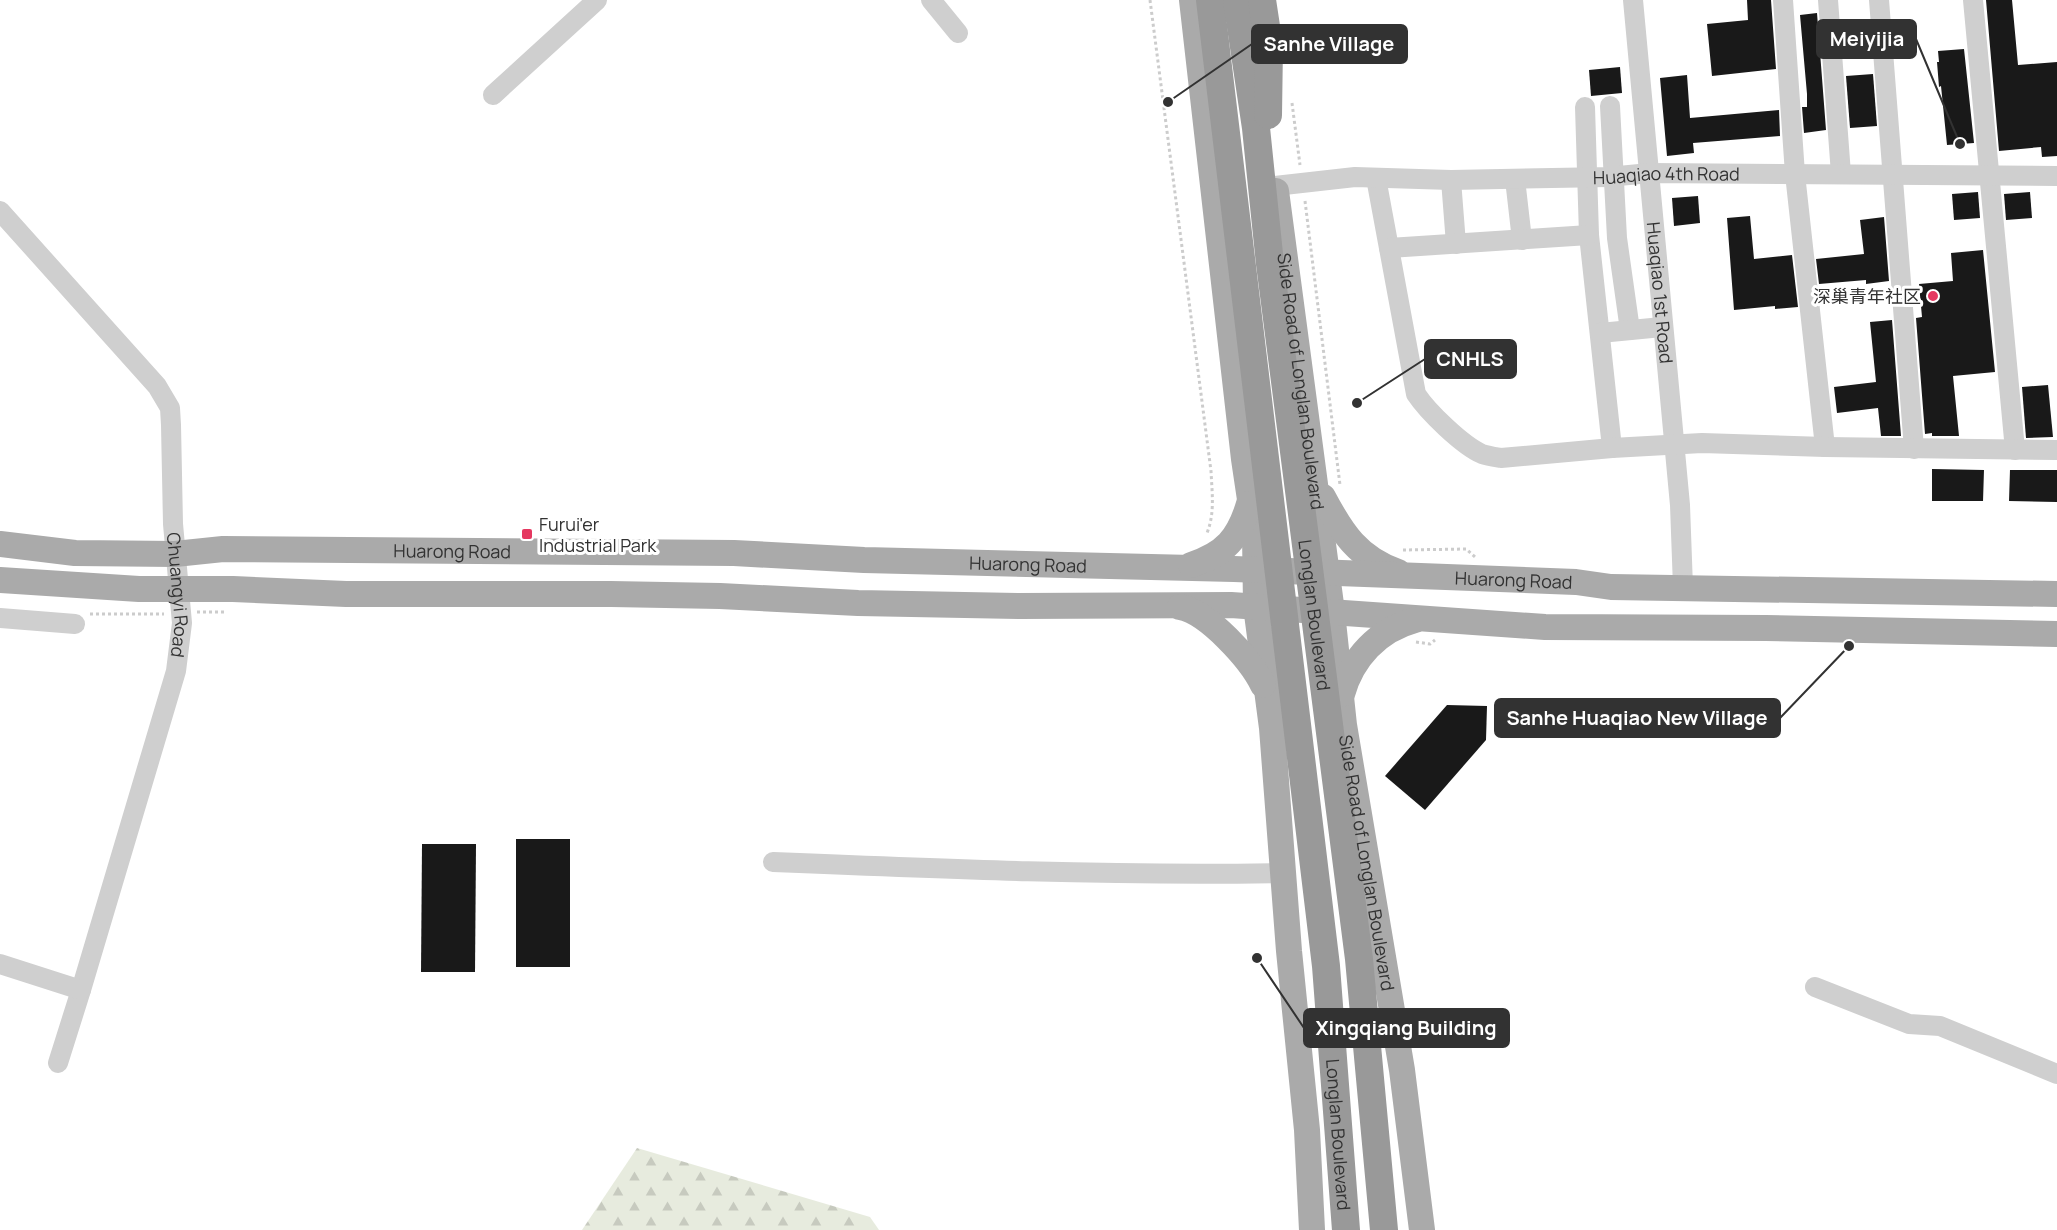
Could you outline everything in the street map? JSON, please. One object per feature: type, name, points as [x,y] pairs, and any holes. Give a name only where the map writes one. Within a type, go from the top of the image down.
[{"type":"highway","name":"Longlan Boulevard","points":[[1210,0],[1326,966],[1347,1230]]},
{"type":"highway","name":"Longlan Boulevard","points":[[1236,0],[1256,128],[1271,276],[1359,959],[1384,1230]]},
{"type":"highway","points":[[1262,0],[1269,46],[1268,129]]},
{"type":"main road","points":[[1192,0],[1255,533],[1256,606],[1272,728],[1307,1130],[1312,1230]]},
{"type":"main road","name":"Side Road of Longlan Boulevard","points":[[1236,0],[1240,40],[1268,129],[1332,612],[1344,724],[1402,1070],[1422,1230]]},
{"type":"main road","points":[[1250,501],[1260,511],[1274,518],[1286,519],[1299,516],[1312,507],[1316,488]]},
{"type":"main road","points":[[1316,488],[1350,542],[1385,568],[1407,576]]},
{"type":"main road","points":[[1184,568],[1203,561],[1229,544],[1239,532],[1250,501]]},
{"type":"main road","name":"Huarong Road","points":[[0,544],[75,553],[175,554],[223,549],[734,554],[1576,582],[1611,587],[2057,594]]},
{"type":"main road","points":[[0,580],[177,590],[233,589],[346,594],[611,594],[720,596],[858,603],[1256,606],[1545,627],[1766,628],[2057,634]]},
{"type":"main road","points":[[1171,605],[1194,612],[1210,624],[1246,658],[1266,690]]},
{"type":"main road","points":[[1341,698],[1354,664],[1366,648],[1395,628],[1422,619]]},
{"type":"main road","points":[[1272,728],[1280,707],[1290,698],[1302,694],[1316,695],[1328,701],[1344,724]]},
{"type":"street","points":[[493,95],[597,0]]},
{"type":"street","points":[[931,0],[958,33]]},
{"type":"street","name":"Huaqiao 1st Road","points":[[1633,0],[1680,506],[1683,587]]},
{"type":"street","points":[[1783,0],[1795,174],[1825,447]]},
{"type":"street","points":[[1828,0],[1841,174]]},
{"type":"street","points":[[1879,0],[1914,449]]},
{"type":"street","points":[[1973,0],[2015,450]]},
{"type":"street","points":[[1610,106],[1617,238],[1630,330]]},
{"type":"street","points":[[1585,107],[1589,235],[1612,448]]},
{"type":"street","name":"Huaqiao 4th Road","points":[[1275,186],[1355,177],[1451,180],[1650,173],[2057,176]]},
{"type":"street","points":[[1376,178],[1416,394],[1425,407],[1469,446],[1484,455],[1501,458],[1702,443],[1914,449],[2057,450]]},
{"type":"street","points":[[1515,179],[1522,240]]},
{"type":"street","points":[[1451,180],[1455,244]]},
{"type":"street","name":"Chuangyi Road","points":[[0,211],[165,397],[170,408],[173,524],[177,590],[182,623],[176,671],[58,1063]]},
{"type":"street","points":[[1389,248],[1589,235]]},
{"type":"street","points":[[1600,333],[1662,327]]},
{"type":"street","points":[[0,618],[75,624]]},
{"type":"street","points":[[773,862],[911,868],[1193,874],[1283,873]]},
{"type":"street","points":[[0,964],[81,990]]},
{"type":"street","points":[[1815,987],[1909,1024],[1940,1026],[2057,1074]]},
{"type":"path","points":[[1150,0],[1210,471],[1212,520],[1207,533],[1200,541]]},
{"type":"path","points":[[1305,201],[1343,492]]},
{"type":"path","points":[[1396,550],[1466,549]]},
{"type":"green space","points":[[637,1148],[870,1217],[879,1230],[582,1230]]},
{"type":"building","points":[[1747,0],[1771,0],[1776,69],[1712,76],[1707,24],[1748,20]]},
{"type":"building","points":[[1986,0],[2012,0],[2018,65],[2057,62],[2057,156],[2042,157],[2041,147],[1999,151]]},
{"type":"building","points":[[1817,13],[1826,130],[1804,133],[1802,107],[1807,107],[1807,94],[1800,15]]},
{"type":"building","points":[[1964,49],[1974,143],[1947,145],[1941,86],[1939,87],[1938,51]]},
{"type":"building","points":[[1620,67],[1622,93],[1591,96],[1589,70]]},
{"type":"building","points":[[1873,74],[1877,126],[1850,128],[1846,76]]},
{"type":"building","points":[[1687,75],[1690,118],[1779,110],[1780,136],[1693,143],[1694,153],[1667,156],[1660,78]]},
{"type":"building","points":[[1978,192],[1980,218],[1954,220],[1952,194]]},
{"type":"building","points":[[2030,192],[2032,218],[2006,220],[2004,194]]},
{"type":"building","points":[[1698,196],[1700,223],[1674,226],[1672,198]]},
{"type":"building","points":[[1750,216],[1754,259],[1792,255],[1798,307],[1775,309],[1775,306],[1734,310],[1727,218]]},
{"type":"building","points":[[1884,217],[1889,281],[1866,284],[1866,280],[1819,284],[1816,259],[1864,254],[1860,220]]},
{"type":"building","points":[[1983,250],[1995,372],[1953,376],[1959,436],[1925,434],[1916,318],[1922,317],[1919,284],[1953,281],[1951,253]]},
{"type":"building","points":[[1892,320],[1901,436],[1881,436],[1878,408],[1837,413],[1834,387],[1876,382],[1870,322]]},
{"type":"building","points":[[2048,385],[2053,437],[2026,438],[2022,387]]},
{"type":"building","points":[[1932,469],[1984,470],[1983,501],[1932,501]]},
{"type":"building","points":[[2010,470],[2057,470],[2057,502],[2009,501]]},
{"type":"building","points":[[1447,705],[1487,706],[1486,740],[1425,810],[1385,776]]},
{"type":"building","points":[[516,839],[570,839],[570,967],[516,967]]},
{"type":"building","points":[[422,844],[476,844],[475,972],[421,972]]},
{"type":"place","name":"Sanhe Village","points":[[1168,102]]},
{"type":"place","name":"Meiyijia","points":[[1960,144]]},
{"type":"place","name":"深巢青年社区","points":[[1933,296]]},
{"type":"place","name":"CNHLS","points":[[1357,403]]},
{"type":"place","name":"Furui'er Industrial Park","points":[[527,534]]},
{"type":"place","name":"Sanhe Huaqiao New Village","points":[[1849,646]]},
{"type":"place","name":"Xingqiang Building","points":[[1257,958]]}]
